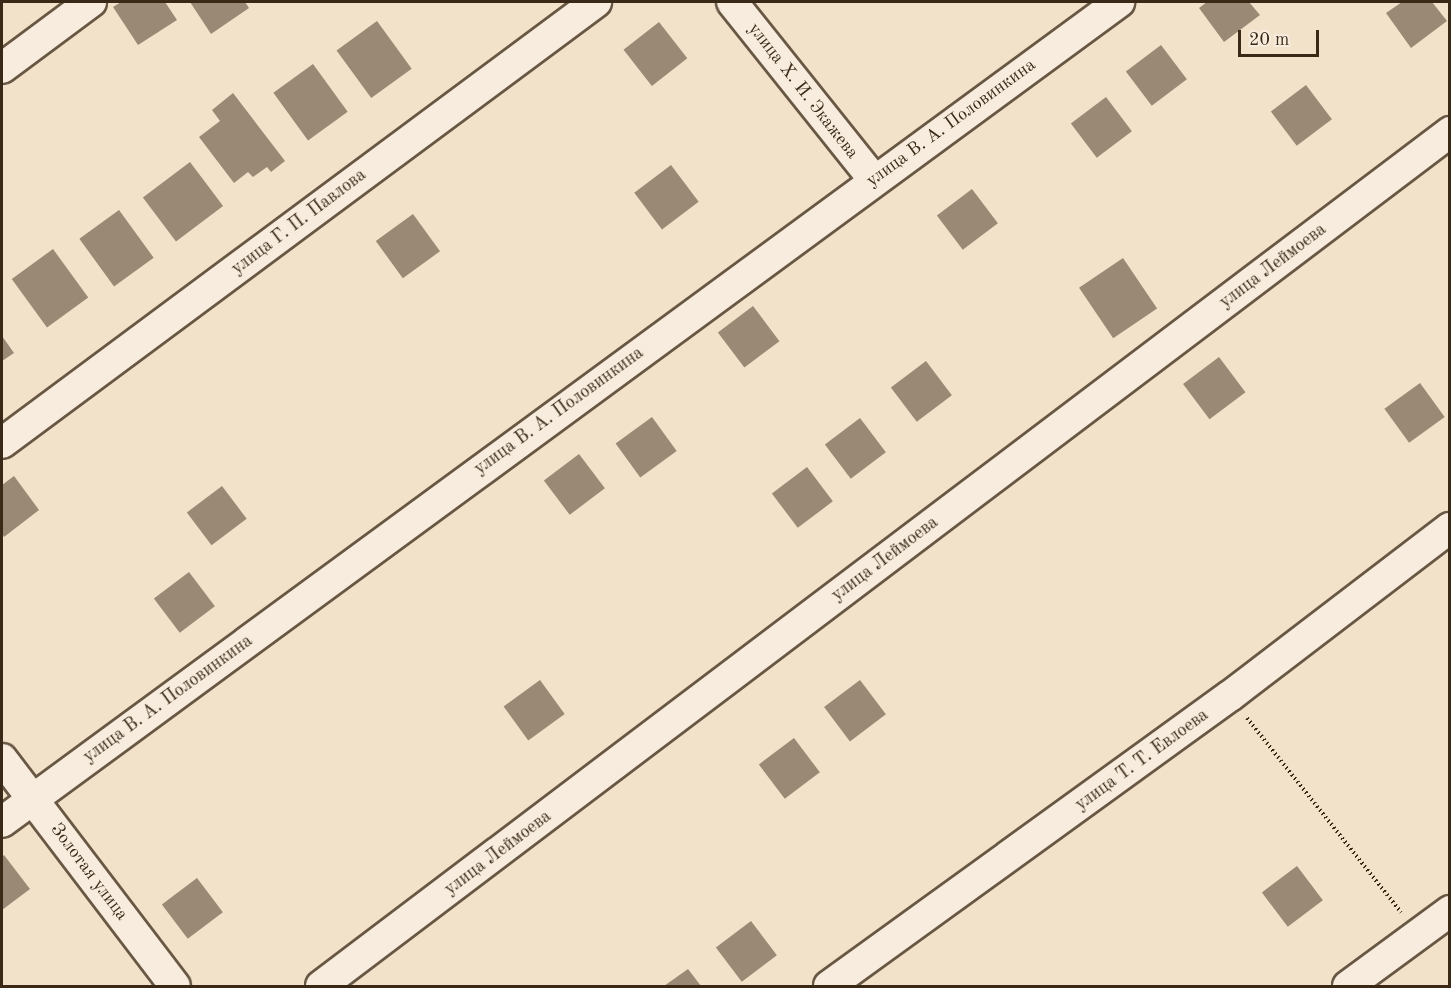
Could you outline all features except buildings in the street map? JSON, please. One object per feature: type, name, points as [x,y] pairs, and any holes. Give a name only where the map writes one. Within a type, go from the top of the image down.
[{"type":"street","points":[[2,68],[91,2]]},
{"type":"street","name":"улица Г. П. Павлова","points":[[2,443],[596,2]]},
{"type":"street","name":"улица Х. И. Экажева","points":[[732,2],[874,180]]},
{"type":"street","name":"улица В. А. Половинкина","points":[[2,822],[1119,2]]},
{"type":"street","name":"улица Леймоева","points":[[321,987],[1449,132]]},
{"type":"street","name":"улица Т. Т. Евлоева","points":[[829,987],[1230,696],[1449,528]]},
{"type":"street","name":"Золотая улица","points":[[2,759],[175,987]]},
{"type":"street","points":[[1348,987],[1449,911]]},
{"type":"path","points":[[1230,696],[1418,934]]}]
